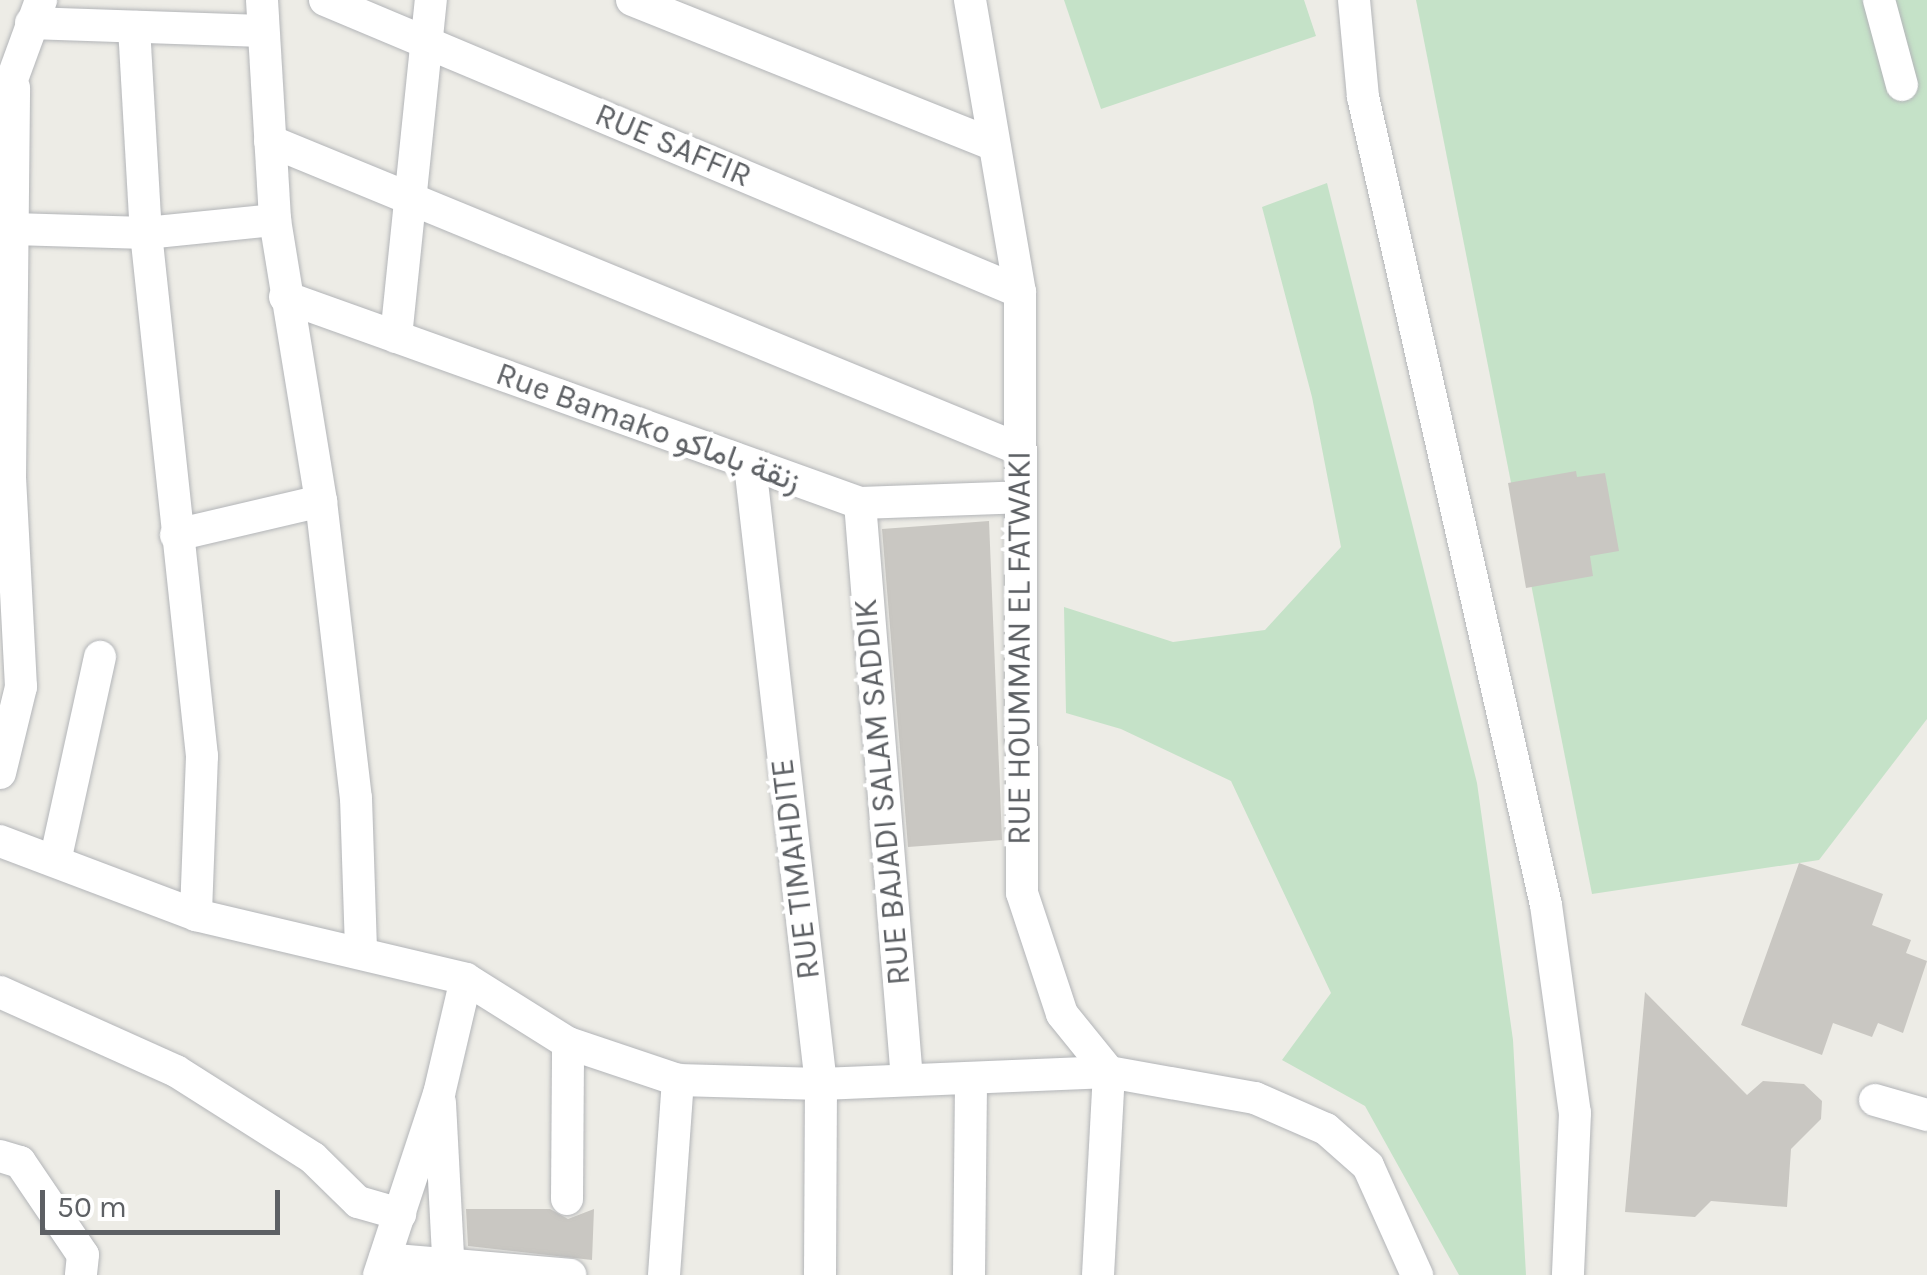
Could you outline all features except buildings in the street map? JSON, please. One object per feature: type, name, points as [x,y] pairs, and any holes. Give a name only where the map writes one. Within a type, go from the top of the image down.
[{"type":"street","name":"RUE SAFFIR","points":[[325,0],[1020,292]]},
{"type":"street","points":[[396,337],[431,0]]},
{"type":"street","points":[[632,0],[994,145]]},
{"type":"street","name":"RUE HOUMMAN EL FATWAKI","points":[[970,0],[1020,292],[1022,893],[1062,1014],[1109,1072]]},
{"type":"street","points":[[1354,0],[1362,96],[1546,905],[1575,1113],[1568,1275]]},
{"type":"street","points":[[1879,0],[1902,85]]},
{"type":"street","points":[[0,773],[21,687],[7,571],[7,98],[36,12],[134,27],[261,16],[276,220],[320,501],[356,798],[361,952]]},
{"type":"street","points":[[134,27],[146,234],[202,756],[196,915]]},
{"type":"street","points":[[270,141],[1019,449]]},
{"type":"street","points":[[8,208],[146,234],[276,220]]},
{"type":"street","name":"Rue Bamako زنقة باماكو","points":[[286,297],[860,503],[1020,498]]},
{"type":"street","name":"RUE TIMAHDITE","points":[[750,465],[821,1084],[820,1275]]},
{"type":"street","points":[[176,536],[320,501]]},
{"type":"street","name":"RUE BAJADI SALAM SADDIK","points":[[860,503],[907,1080]]},
{"type":"street","points":[[56,856],[100,656]]},
{"type":"street","points":[[0,841],[56,856],[196,915],[466,979],[568,1043],[678,1080],[821,1084],[1109,1072],[1255,1098],[1326,1129],[1368,1166],[1418,1275]]},
{"type":"street","points":[[466,979],[438,1094],[382,1267],[570,1275]]},
{"type":"street","points":[[0,992],[176,1072],[313,1158],[358,1202],[400,1214]]},
{"type":"street","points":[[567,1199],[568,1043]]},
{"type":"street","points":[[1098,1275],[1109,1072]]},
{"type":"street","points":[[664,1275],[678,1080]]},
{"type":"street","points":[[969,1275],[971,1080]]},
{"type":"street","points":[[438,1094],[449,1270]]},
{"type":"street","points":[[1875,1100],[1927,1115]]},
{"type":"street","points":[[0,1156],[20,1162],[83,1255],[81,1275]]},
{"type":"green space","points":[[1064,0],[1304,0],[1316,36],[1101,109]]},
{"type":"green space","points":[[1416,0],[1927,0],[1927,719],[1819,860],[1592,894]]},
{"type":"green space","points":[[1327,183],[1477,783],[1513,1040],[1526,1275],[1459,1275],[1365,1106],[1282,1060],[1331,993],[1231,781],[1121,729],[1066,713],[1064,607],[1173,642],[1265,630],[1341,547],[1312,397],[1262,207]]}]
